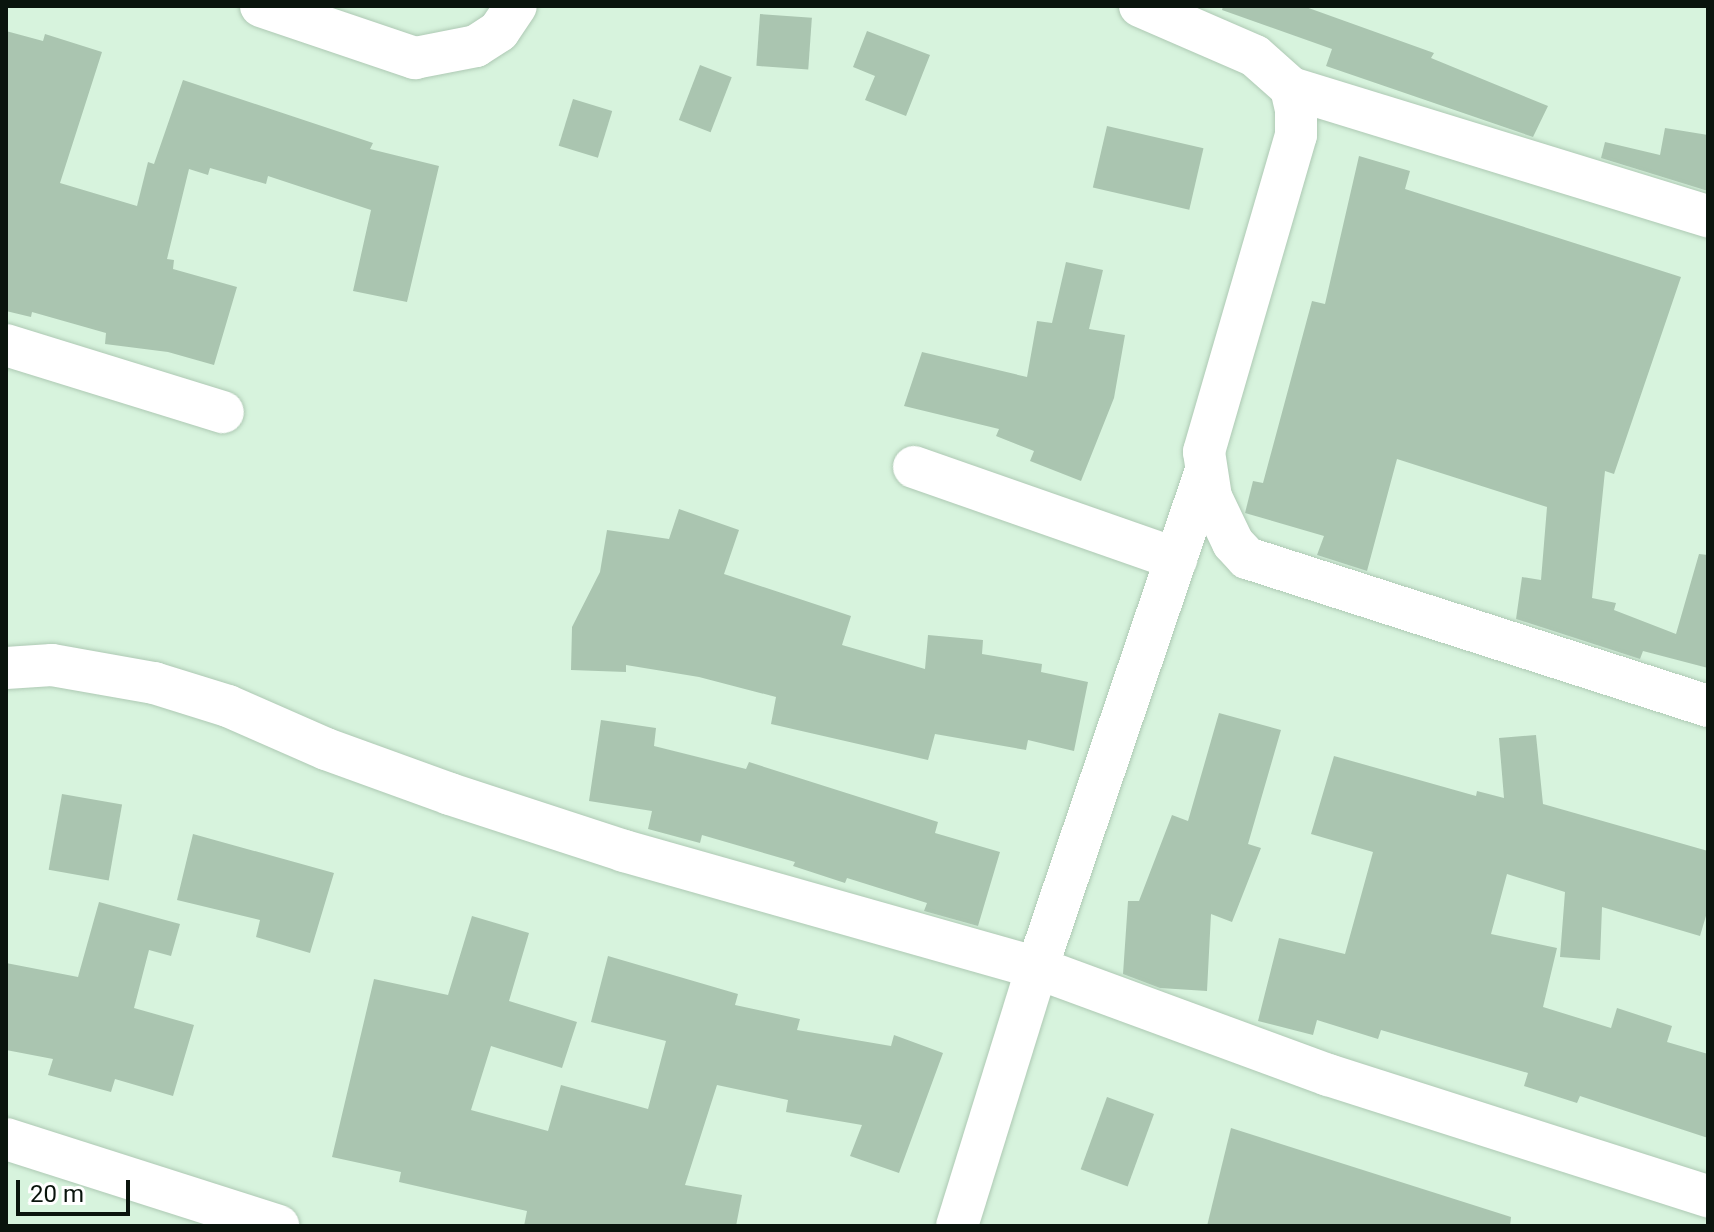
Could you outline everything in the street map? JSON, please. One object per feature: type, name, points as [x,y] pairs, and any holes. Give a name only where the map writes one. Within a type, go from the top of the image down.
[{"type":"street","points":[[261,6],[415,58],[476,46],[499,31],[516,6]]},
{"type":"street","points":[[1150,10],[1255,56],[1291,88],[1708,216]]},
{"type":"street","points":[[957,1226],[1037,968],[1205,473],[1208,433],[1296,135],[1291,88]]},
{"type":"street","points":[[6,345],[223,412]]},
{"type":"street","points":[[914,467],[1176,559]]},
{"type":"street","points":[[1205,473],[1223,526],[1247,558],[1708,706]]},
{"type":"street","points":[[6,668],[52,665],[154,683],[228,706],[326,749],[450,794],[624,851],[1037,968],[1328,1075],[1708,1196]]},
{"type":"street","points":[[6,1139],[278,1226]]},
{"type":"building","points":[[1223,6],[1303,6],[1434,53],[1431,58],[1548,106],[1533,137],[1326,66],[1332,49],[1222,10]]},
{"type":"building","points":[[760,14],[812,18],[808,70],[756,66]]},
{"type":"building","points":[[6,31],[43,41],[45,34],[102,52],[60,183],[137,206],[148,162],[154,164],[183,80],[373,143],[370,149],[439,166],[407,302],[353,291],[371,210],[268,176],[266,184],[210,168],[208,175],[189,169],[167,259],[174,260],[173,269],[237,287],[214,365],[168,352],[105,344],[106,333],[32,312],[31,317],[6,311]]},
{"type":"building","points":[[867,31],[930,55],[906,116],[865,100],[875,76],[853,67]]},
{"type":"building","points":[[700,65],[732,77],[711,132],[679,120]]},
{"type":"building","points":[[573,99],[612,111],[598,158],[559,146]]},
{"type":"building","points":[[1107,126],[1203,148],[1189,210],[1093,187]]},
{"type":"building","points":[[1665,128],[1708,135],[1708,191],[1601,158],[1605,142],[1660,155]]},
{"type":"building","points":[[1359,156],[1410,171],[1405,189],[1681,277],[1614,474],[1605,471],[1592,598],[1616,603],[1614,610],[1676,634],[1699,554],[1708,555],[1708,668],[1643,651],[1640,659],[1516,619],[1522,577],[1541,580],[1547,507],[1397,459],[1367,571],[1317,555],[1324,536],[1245,513],[1253,481],[1263,483],[1312,301],[1325,304]]},
{"type":"building","points":[[1066,262],[1103,270],[1089,329],[1125,335],[1114,398],[1081,481],[1030,461],[1034,451],[996,436],[999,429],[904,406],[922,352],[1027,377],[1037,321],[1052,323]]},
{"type":"building","points":[[679,509],[739,530],[724,574],[851,616],[842,645],[925,669],[928,635],[983,640],[982,654],[1042,664],[1041,672],[1088,682],[1074,751],[1028,740],[1026,750],[935,734],[928,760],[771,724],[776,697],[699,677],[626,665],[626,672],[571,670],[572,627],[600,572],[607,530],[669,539]]},
{"type":"building","points":[[1219,713],[1281,730],[1248,844],[1261,848],[1232,922],[1211,914],[1207,991],[1160,988],[1123,974],[1128,901],[1139,901],[1172,815],[1188,821]]},
{"type":"building","points":[[601,720],[656,728],[654,746],[746,769],[749,762],[938,822],[935,833],[1000,852],[978,926],[924,911],[927,903],[847,878],[845,883],[793,866],[795,862],[702,835],[700,843],[648,829],[652,811],[589,801]]},
{"type":"building","points":[[1536,735],[1543,804],[1708,851],[1708,909],[1700,936],[1602,907],[1600,960],[1560,957],[1565,892],[1507,874],[1491,934],[1557,948],[1543,1007],[1611,1028],[1617,1008],[1672,1026],[1667,1042],[1708,1054],[1708,1138],[1580,1096],[1577,1103],[1524,1086],[1528,1073],[1381,1030],[1378,1039],[1317,1020],[1313,1035],[1258,1021],[1279,938],[1345,954],[1373,852],[1311,834],[1334,756],[1476,796],[1477,791],[1504,798],[1499,738]]},
{"type":"building","points":[[62,794],[122,805],[109,880],[49,870]]},
{"type":"building","points":[[193,834],[334,873],[310,953],[256,937],[260,920],[177,900]]},
{"type":"building","points":[[99,902],[180,924],[171,956],[149,950],[134,1008],[194,1025],[173,1096],[115,1079],[111,1092],[48,1075],[53,1059],[6,1050],[6,963],[78,977]]},
{"type":"building","points":[[472,916],[529,933],[509,1001],[577,1022],[562,1068],[491,1046],[471,1110],[548,1131],[561,1085],[648,1109],[666,1041],[591,1022],[608,956],[738,994],[735,1005],[800,1019],[797,1030],[891,1046],[894,1035],[943,1053],[899,1173],[850,1156],[862,1125],[786,1112],[788,1100],[717,1085],[685,1185],[742,1195],[736,1226],[524,1226],[527,1211],[399,1182],[401,1172],[332,1157],[374,979],[448,995]]},
{"type":"building","points":[[1107,1097],[1154,1114],[1128,1186],[1081,1169]]},
{"type":"building","points":[[1231,1128],[1511,1217],[1510,1226],[1207,1226]]}]
